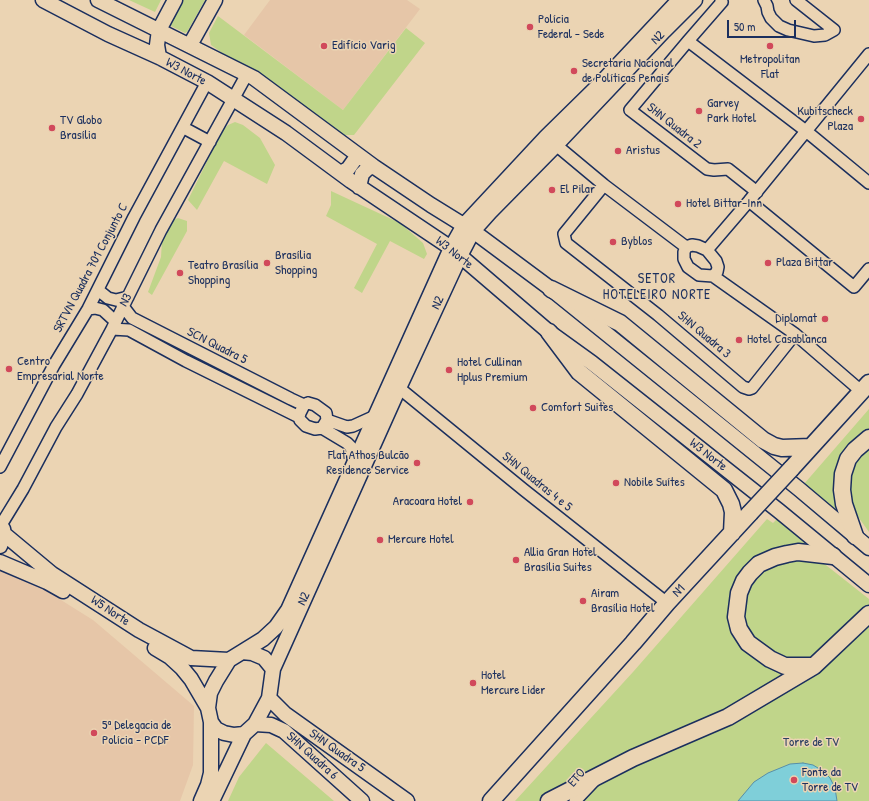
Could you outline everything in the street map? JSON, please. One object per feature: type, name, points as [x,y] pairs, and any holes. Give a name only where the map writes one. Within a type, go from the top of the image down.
[{"type":"highway","points":[[551,289],[620,323],[763,440],[774,446],[782,448],[811,447]]},
{"type":"highway","points":[[549,332],[579,372],[724,490],[733,512],[732,533]]},
{"type":"highway","name":"N1","points":[[492,801],[667,603],[865,387]]},
{"type":"highway","points":[[855,536],[844,504],[842,490],[843,474],[848,459],[855,450],[869,438]]},
{"type":"highway","points":[[814,666],[785,666],[770,659],[748,643],[739,629],[736,617],[739,593],[744,581],[750,573],[759,564],[775,557],[798,552],[833,556]]},
{"type":"highway","points":[[549,801],[600,774],[728,717],[814,666],[869,614]]},
{"type":"main road","name":"W3 Norte","points":[[43,0],[64,5],[108,34],[207,82],[286,133],[359,187],[455,252],[549,332],[592,362],[773,506],[869,585]]},
{"type":"main road","name":"W3 Norte","points":[[98,0],[247,74],[373,166],[431,205],[469,228],[551,289],[869,548]]},
{"type":"main road","points":[[159,58],[157,44],[159,30],[175,0]]},
{"type":"main road","points":[[190,45],[215,0]]},
{"type":"main road","name":"N2","points":[[469,228],[490,212],[530,171],[551,141],[600,84],[679,0]]},
{"type":"main road","points":[[664,31],[674,16],[689,0]]},
{"type":"main road","name":"N2","points":[[273,669],[395,384],[455,252],[469,228],[528,156],[551,141],[695,0]]},
{"type":"main road","points":[[340,173],[348,169],[358,155]]},
{"type":"main road","points":[[528,156],[531,162],[530,171]]},
{"type":"main road","points":[[359,187],[362,174],[373,166]]},
{"type":"main road","name":"N2","points":[[242,652],[264,639],[276,627],[288,610],[375,416],[395,384]]},
{"type":"main road","name":"W5 Norte","points":[[1,532],[52,574],[139,630],[191,658],[229,660]]},
{"type":"main road","name":"W5 Norte","points":[[0,562],[47,582],[70,595],[109,622],[170,657],[191,679],[208,708]]},
{"type":"main road","points":[[201,801],[208,785],[210,773],[211,722],[208,708],[210,693],[229,660],[242,652],[252,653],[264,658],[273,669],[269,698],[255,724],[244,734],[212,801]]},
{"type":"main road","name":"SHN Quadra 5","points":[[269,698],[285,714],[402,799]]},
{"type":"main road","points":[[211,722],[216,729],[224,733],[234,735],[244,734]]},
{"type":"main road","name":"SHN Quadra 6","points":[[255,724],[271,725],[284,731],[362,801]]},
{"type":"street","points":[[764,0],[771,18],[779,26],[788,30],[814,36],[825,35],[834,30],[796,0]]},
{"type":"street","name":"SHN Quadra 2","points":[[722,1],[630,110],[707,169],[728,169],[757,192]]},
{"type":"street","points":[[688,41],[806,130],[869,183]]},
{"type":"street","points":[[707,250],[757,192],[806,130],[865,67],[869,54]]},
{"type":"street","name":"N3","points":[[1,532],[56,427],[77,394],[164,223],[247,74]]},
{"type":"street","name":"SRTVN Quadra 701 Conjunto C","points":[[0,467],[54,365],[88,309],[134,217],[184,128],[207,82]]},
{"type":"street","points":[[184,128],[210,142]]},
{"type":"street","points":[[551,141],[686,247]]},
{"type":"street","name":"SHN Quadra 3","points":[[604,184],[564,234],[566,243],[658,315],[743,387],[748,389],[752,388],[795,334]]},
{"type":"street","points":[[749,201],[854,287],[869,269]]},
{"type":"street","points":[[686,247],[692,245],[707,250],[716,261],[718,267],[717,272],[713,276]]},
{"type":"street","points":[[686,247],[684,259],[688,267],[699,275],[713,276],[795,334],[865,387]]},
{"type":"street","points":[[98,290],[108,298],[125,301]]},
{"type":"street","name":"SCN Quadra 5","points":[[125,301],[132,318],[304,405]]},
{"type":"street","points":[[88,309],[95,308],[103,310],[113,325],[129,330],[186,361],[299,416],[300,420],[306,426],[315,430],[324,424],[347,427],[353,426],[375,416]]},
{"type":"street","name":"SHN Quadras 4 e 5","points":[[395,384],[524,490],[667,603]]},
{"type":"street","points":[[299,416],[304,405],[308,403],[315,405],[326,413],[324,424]]},
{"type":"street","points":[[324,424],[347,442],[351,447],[354,462]]},
{"type":"street","name":"ETO","points":[[575,801],[600,774]]},
{"type":"shaded area","name":"Edifício Varig","points":[[270,0],[407,0],[420,9],[343,110],[244,35]]},
{"type":"shaded area","points":[[0,571],[45,590],[93,620],[194,706],[193,765],[180,801],[0,801]]},
{"type":"green space","points":[[129,0],[161,0],[155,12]]},
{"type":"green space","points":[[181,0],[205,0],[185,33],[169,25]]},
{"type":"green space","points":[[218,16],[343,110],[406,28],[425,43],[354,135],[337,135],[211,45],[209,33]]},
{"type":"green space","points":[[235,122],[243,125],[260,138],[275,165],[267,184],[224,161],[197,210],[188,200],[222,131],[228,125]]},
{"type":"green space","points":[[331,191],[400,223],[423,243],[427,254],[424,259],[390,241],[362,293],[354,288],[377,244],[326,216],[331,205]]},
{"type":"green space","points":[[178,218],[187,221],[187,231],[152,295],[148,292],[161,257],[162,241],[171,221]]},
{"type":"green space","points":[[869,409],[869,433],[848,449],[842,516],[804,484]]},
{"type":"green space","points":[[869,447],[869,532],[859,518],[851,502],[847,485],[857,458]]},
{"type":"green space","name":"Torre de TV","points":[[767,519],[773,523],[777,519],[809,546],[803,547],[869,599],[869,801],[515,801],[633,672]]},
{"type":"green space","points":[[266,743],[334,801],[228,801],[239,777]]},
{"type":"water","name":"Fonte da Torre de TV","points":[[803,763],[813,765],[823,771],[830,778],[835,788],[837,801],[738,801],[754,782],[768,773],[790,764]]},
{"type":"place","name":"Polícia Federal - Sede","points":[[530,27]]},
{"type":"place","name":"Edifício Varig","points":[[324,46]]},
{"type":"place","name":"Metropolitan Flat","points":[[770,46]]},
{"type":"place","name":"Secretaria Nacional de Políticas Penais","points":[[574,71]]},
{"type":"place","name":"Garvey Park Hotel","points":[[699,111]]},
{"type":"place","name":"Kubitscheck Plaza","points":[[861,119]]},
{"type":"place","name":"TV Globo Brasília","points":[[52,128]]},
{"type":"place","name":"Aristus","points":[[618,151]]},
{"type":"place","name":"El Pilar","points":[[552,190]]},
{"type":"place","name":"Hotel Bittar-Inn","points":[[678,204]]},
{"type":"place","name":"Byblos","points":[[613,242]]},
{"type":"place","name":"Brasília Shopping","points":[[267,263]]},
{"type":"place","name":"Plaza Bittar","points":[[768,263]]},
{"type":"place","name":"Teatro Brasília Shopping","points":[[180,273]]},
{"type":"place","name":"Diplomat","points":[[825,319]]},
{"type":"place","name":"Hotel Casablanca","points":[[739,340]]},
{"type":"place","name":"Centro Empresarial Norte","points":[[9,369]]},
{"type":"place","name":"Hotel Cullinan Hplus Premium","points":[[449,370]]},
{"type":"place","name":"Comfort Suites","points":[[533,408]]},
{"type":"place","name":"Flat Athos Bulcão Residence Service","points":[[417,463]]},
{"type":"place","name":"Nobile Suítes","points":[[616,483]]},
{"type":"place","name":"Aracoara Hotel","points":[[470,502]]},
{"type":"place","name":"Mercure Hotel","points":[[380,540]]},
{"type":"place","name":"Allia Gran Hotel Brasília Suites","points":[[516,560]]},
{"type":"place","name":"Airam Brasília Hotel","points":[[583,601]]},
{"type":"place","name":"Hotel Mercure Lider","points":[[473,683]]},
{"type":"place","name":"5ª Delegacia de Polícia - PCDF","points":[[94,733]]},
{"type":"place","name":"Fonte da Torre de TV","points":[[794,780]]},
{"type":"district","name":"SETOR HOTELEIRO NORTE","points":[[657,288]]}]
